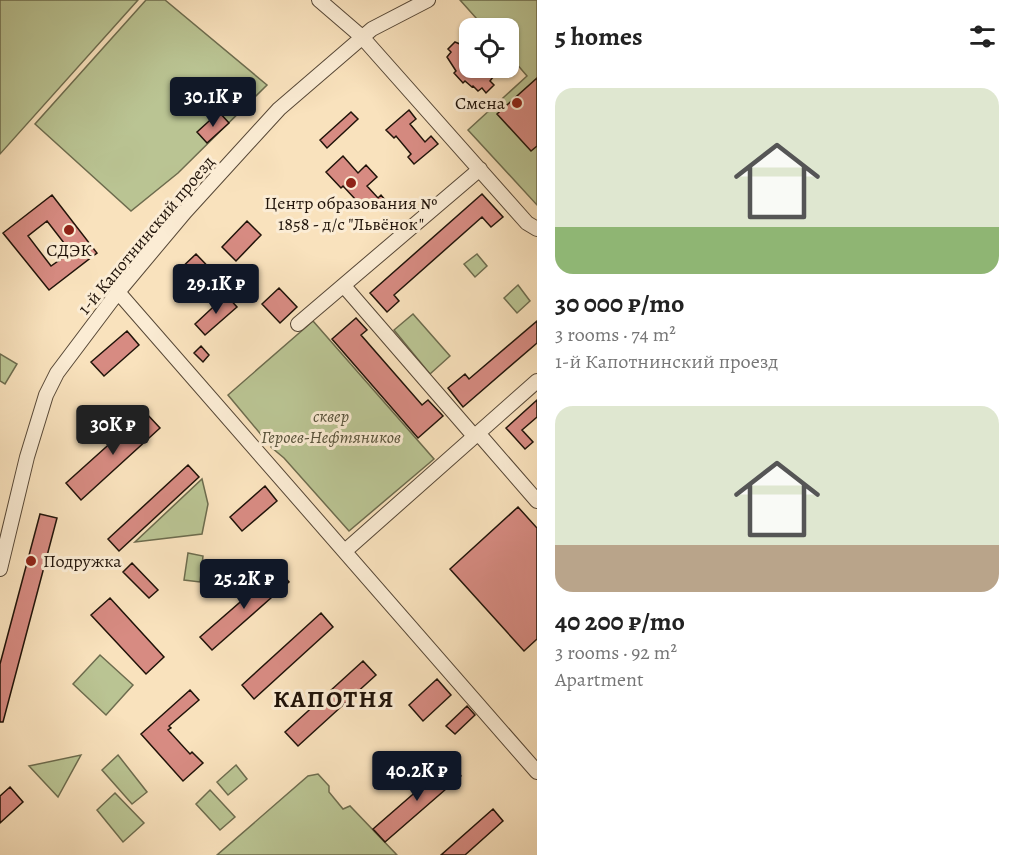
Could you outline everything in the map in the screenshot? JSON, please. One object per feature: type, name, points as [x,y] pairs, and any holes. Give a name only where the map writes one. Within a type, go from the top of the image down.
[{"type":"street","points":[[319,0],[362,38],[527,223],[537,229]]},
{"type":"street","name":"1-й Капотнинский проезд","points":[[0,569],[33,437],[46,395],[57,373],[118,292],[185,212],[279,109],[380,24],[428,0]]},
{"type":"street","points":[[298,324],[480,169]]},
{"type":"street","points":[[344,286],[537,501]]},
{"type":"street","points":[[118,292],[537,772]]},
{"type":"street","points":[[345,551],[537,381]]},
{"type":"green space","points":[[0,0],[138,0],[0,154]]},
{"type":"green space","points":[[146,0],[165,0],[267,85],[178,173],[131,211],[35,124]]},
{"type":"green space","name":"Смена","points":[[460,0],[537,0],[537,205],[468,130],[527,76],[519,67],[519,18],[476,18]]},
{"type":"green space","points":[[477,254],[487,266],[475,277],[464,264]]},
{"type":"green space","points":[[518,285],[530,301],[517,313],[504,298]]},
{"type":"green space","points":[[413,314],[450,356],[430,374],[394,330]]},
{"type":"green space","name":"сквер Героев-Нефтяников","points":[[313,321],[434,459],[349,531],[284,458],[271,447],[270,442],[268,443],[228,395]]},
{"type":"green space","points":[[0,354],[17,364],[5,384],[0,381]]},
{"type":"green space","points":[[202,479],[208,504],[202,534],[135,542]]},
{"type":"green space","points":[[188,553],[203,556],[200,582],[184,580]]},
{"type":"green space","points":[[100,655],[133,685],[106,715],[73,684]]},
{"type":"green space","points":[[81,755],[58,797],[29,766]]},
{"type":"green space","points":[[118,755],[147,792],[132,804],[102,770]]},
{"type":"green space","points":[[236,765],[247,779],[228,795],[217,782]]},
{"type":"green space","points":[[318,774],[329,786],[329,792],[343,809],[350,806],[397,855],[217,855],[308,776]]},
{"type":"green space","points":[[210,790],[235,817],[220,830],[196,804]]},
{"type":"green space","points":[[115,793],[144,823],[123,842],[97,810]]},
{"type":"building","points":[[455,42],[459,44],[459,78],[492,78],[490,81],[494,85],[486,93],[482,88],[478,91],[465,81],[463,83],[454,73],[456,71],[447,57],[451,52],[448,49]]},
{"type":"building","points":[[537,78],[537,146],[531,151],[497,114]]},
{"type":"building","points":[[409,110],[416,119],[410,124],[425,142],[431,136],[438,144],[414,164],[408,157],[411,154],[396,136],[394,138],[386,130]]},
{"type":"building","points":[[219,112],[229,123],[207,143],[197,132]]},
{"type":"building","points":[[351,112],[358,119],[327,148],[320,140]]},
{"type":"building","name":"Центр образования № 1858 - д/с \"Львёнок\"","points":[[343,156],[358,173],[366,165],[377,177],[367,186],[378,198],[381,195],[386,201],[376,210],[368,201],[359,209],[353,203],[356,200],[326,172]]},
{"type":"building","points":[[482,194],[503,217],[491,227],[482,217],[394,295],[399,301],[387,312],[370,293]]},
{"type":"building","points":[[52,195],[97,253],[49,290],[3,233]],"holes":[[[47,221],[71,252],[51,266],[28,236]]]},
{"type":"building","points":[[247,221],[261,235],[236,261],[222,247]]},
{"type":"building","points":[[196,254],[221,280],[202,299],[176,273]]},
{"type":"building","points":[[279,288],[297,307],[280,323],[262,304]]},
{"type":"building","points":[[226,295],[237,307],[205,335],[195,324]]},
{"type":"building","points":[[356,318],[367,330],[361,335],[422,405],[428,400],[443,416],[418,438],[332,339]]},
{"type":"building","points":[[537,321],[537,343],[463,407],[448,388],[465,374],[469,379]]},
{"type":"building","points":[[127,331],[139,345],[104,376],[91,362]]},
{"type":"building","points":[[201,346],[209,355],[203,362],[194,353]]},
{"type":"building","points":[[537,400],[537,417],[522,430],[533,442],[525,449],[506,428]]},
{"type":"building","points":[[145,412],[160,428],[81,500],[66,483]]},
{"type":"building","points":[[188,465],[199,477],[119,551],[108,539]]},
{"type":"building","points":[[265,486],[277,501],[242,531],[230,517]]},
{"type":"building","points":[[518,507],[537,528],[537,639],[524,651],[450,569]]},
{"type":"building","points":[[40,514],[57,518],[3,722],[0,722],[0,664]]},
{"type":"building","points":[[132,563],[158,590],[149,598],[123,572]]},
{"type":"building","points":[[278,569],[289,582],[212,650],[200,637]]},
{"type":"building","points":[[110,598],[164,657],[146,674],[91,615]]},
{"type":"building","points":[[321,613],[333,627],[254,699],[242,685]]},
{"type":"building","points":[[363,661],[376,675],[298,746],[285,732]]},
{"type":"building","points":[[437,679],[451,695],[423,721],[409,705]]},
{"type":"building","points":[[190,690],[199,700],[169,726],[171,728],[168,730],[190,754],[192,752],[203,763],[183,781],[141,734]]},
{"type":"building","points":[[467,706],[475,715],[455,734],[446,726]]},
{"type":"building","points":[[450,762],[461,776],[385,842],[373,829]]},
{"type":"building","points":[[10,787],[23,802],[0,823],[0,796]]},
{"type":"building","points":[[493,809],[503,821],[465,855],[441,855]]},
{"type":"place","name":"Смена","points":[[517,103]]},
{"type":"place","name":"Центр образования № 1858 - д/с \"Львёнок\"","points":[[351,183]]},
{"type":"place","name":"СДЭК","points":[[69,230]]},
{"type":"place","name":"Подружка","points":[[31,561]]},
{"type":"district","name":"КАПОТНЯ","points":[[334,699]]}]
